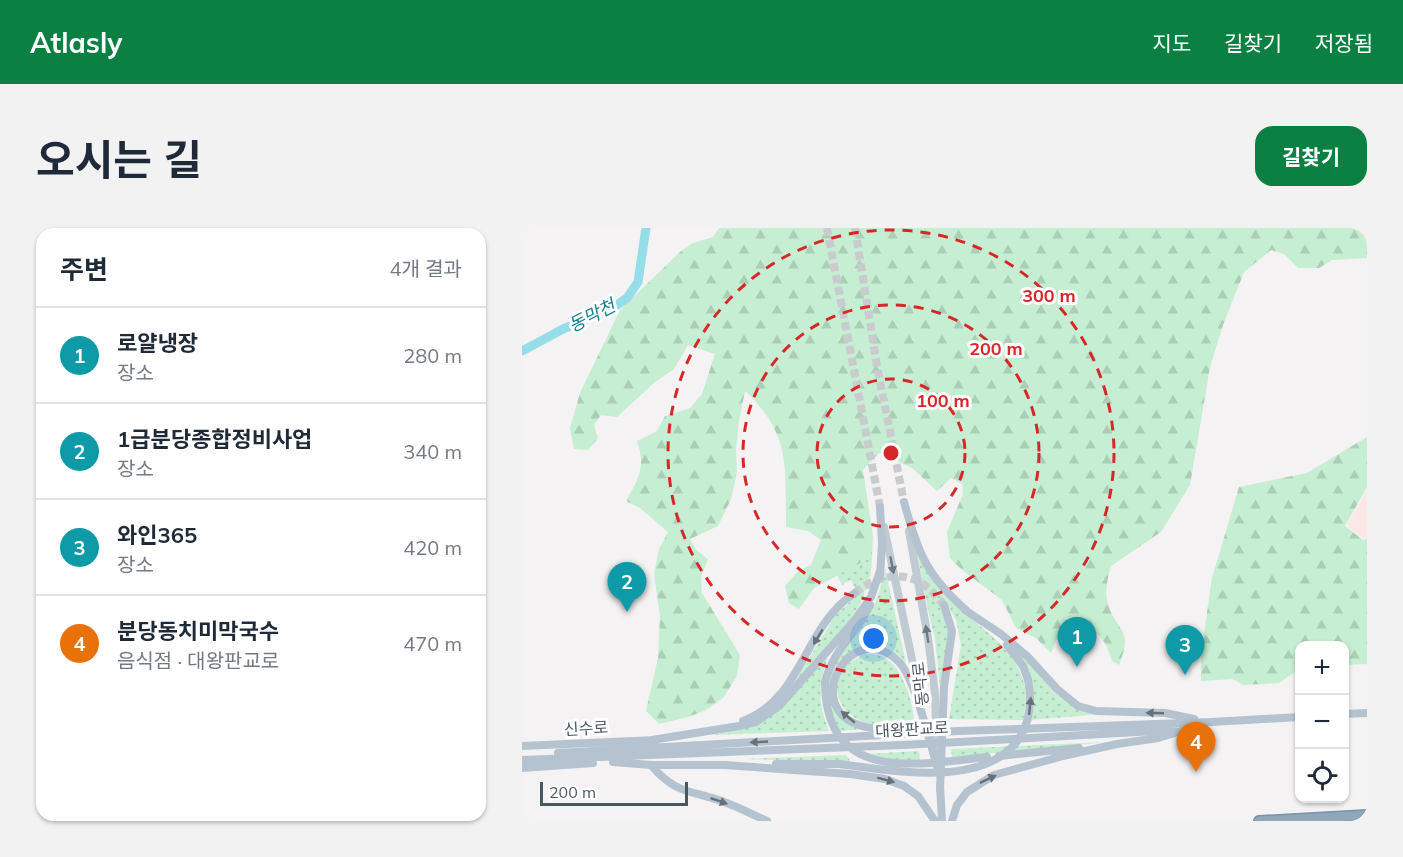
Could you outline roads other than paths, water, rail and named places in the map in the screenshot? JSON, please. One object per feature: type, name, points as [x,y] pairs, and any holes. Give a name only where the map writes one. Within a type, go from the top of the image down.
[{"type":"highway","points":[[1259,821],[1367,815]]},
{"type":"main road","points":[[522,755],[613,756],[651,765],[839,764],[888,770],[942,772],[968,769],[995,761],[1016,742],[1027,723],[1031,701],[1028,680],[1023,666],[1013,651],[965,610],[933,577],[918,550],[904,502]]},
{"type":"main road","name":"동막로","points":[[904,502],[931,660],[935,693],[937,755]]},
{"type":"main road","points":[[880,507],[882,544],[879,584],[868,611],[836,653],[825,683],[826,709],[834,726],[852,748],[867,757],[888,764],[899,764],[1117,744],[1158,738],[1185,730]]},
{"type":"main road","name":"동막로","points":[[880,507],[915,679],[937,755]]},
{"type":"main road","points":[[652,740],[756,722],[779,706],[854,621],[871,597],[880,571]]},
{"type":"main road","points":[[720,729],[749,719],[770,705],[792,679],[832,614],[855,592]]},
{"type":"main road","points":[[940,790],[944,687],[952,631],[944,605]]},
{"type":"main road","points":[[965,610],[1019,649],[1064,695],[1078,706],[1096,711],[1165,713],[1212,722]]},
{"type":"main road","points":[[902,731],[861,726],[841,712],[832,690],[835,675],[844,661],[859,651],[871,650],[888,654],[898,661],[908,675],[913,688],[938,769]]},
{"type":"main road","points":[[1349,714],[1367,713]]},
{"type":"main road","name":"대왕판교로","points":[[613,756],[728,744],[902,731],[959,731],[1295,717]]},
{"type":"main road","name":"대왕판교로","points":[[613,756],[688,759],[741,752],[1185,730],[1212,722]]},
{"type":"main road","points":[[652,740],[695,739],[728,744]]},
{"type":"main road","name":"신수로","points":[[522,746],[652,740]]},
{"type":"main road","points":[[952,821],[957,805],[967,792],[994,776],[1063,756],[1117,744]]},
{"type":"main road","points":[[937,755],[942,821]]},
{"type":"main road","points":[[522,760],[613,756]]},
{"type":"main road","points":[[522,768],[613,756]]},
{"type":"main road","points":[[651,765],[660,776],[684,791],[726,802],[767,821]]},
{"type":"main road","points":[[724,765],[849,774],[885,779],[904,786],[918,796],[935,821]]},
{"type":"waterway","name":"동막천","points":[[522,351],[563,329],[610,310],[627,298],[638,282],[646,228]]},
{"type":"tunnel","points":[[827,228],[880,507]]},
{"type":"tunnel","points":[[855,228],[877,366],[904,502]]},
{"type":"tunnel","points":[[855,593],[881,579],[909,578],[929,589],[944,605]]},
{"type":"place","name":"1급분당종합정비사업","points":[[627,612]]},
{"type":"place","name":"로얄냉장","points":[[1077,667]]},
{"type":"place","name":"와인365","points":[[1185,675]]},
{"type":"place","name":"분당동치미막국수","points":[[1196,772]]}]
